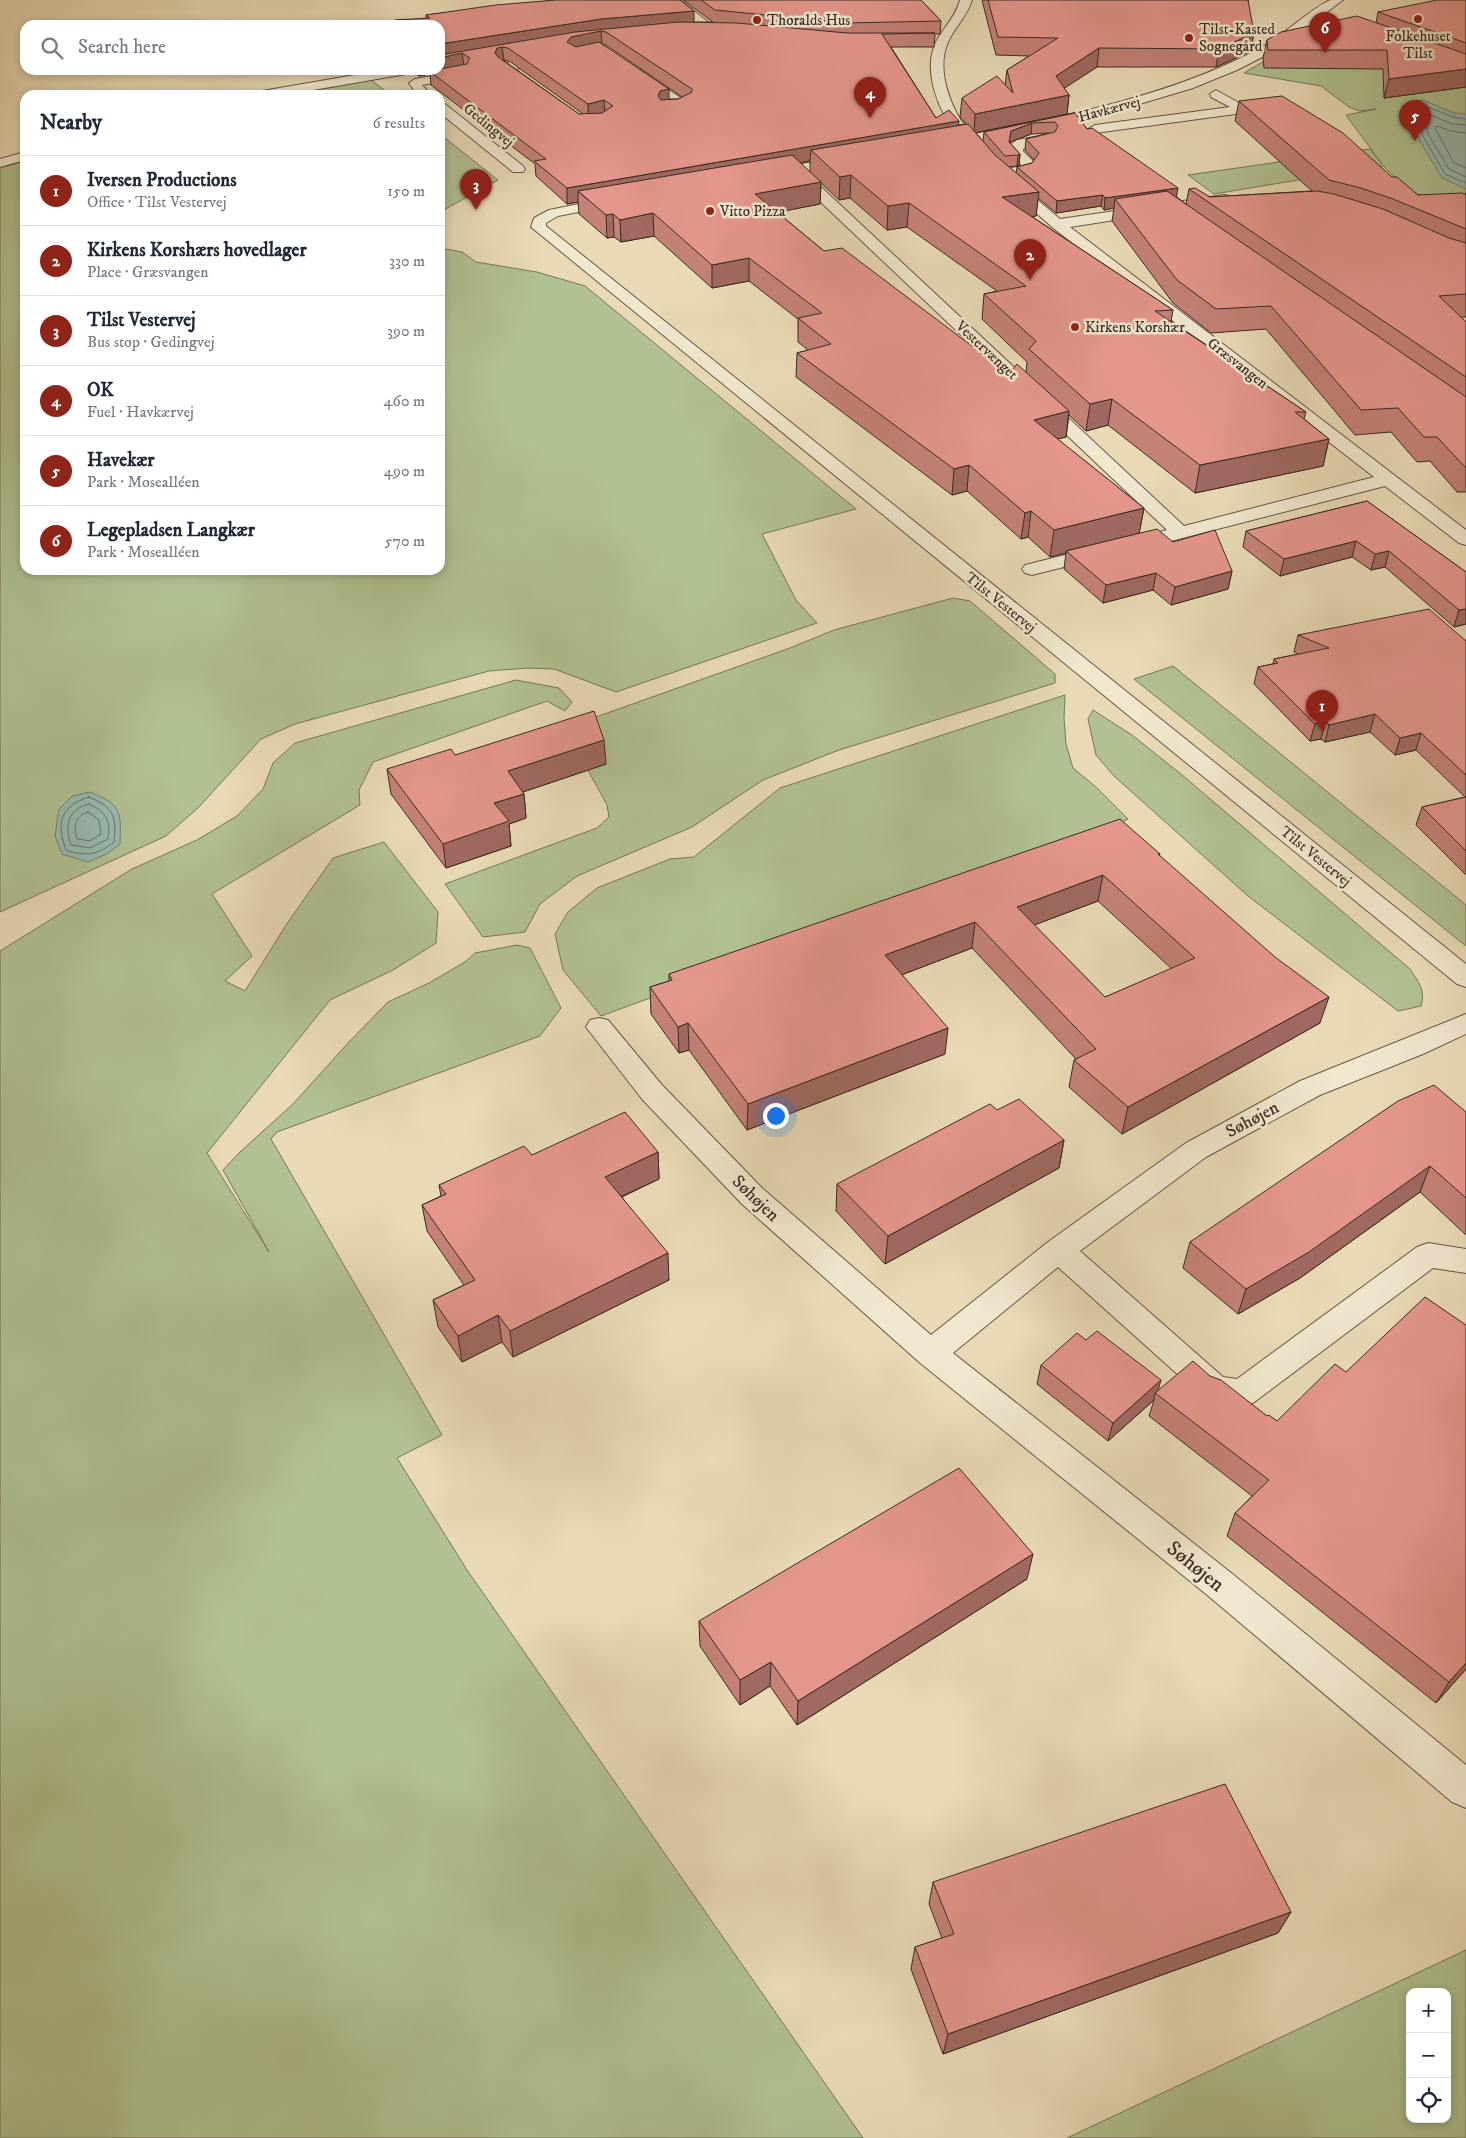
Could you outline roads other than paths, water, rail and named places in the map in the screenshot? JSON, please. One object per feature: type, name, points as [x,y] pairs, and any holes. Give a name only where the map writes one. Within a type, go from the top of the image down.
[{"type":"street","points":[[673,0],[716,30],[692,30]]},
{"type":"street","points":[[925,41],[943,41],[955,26],[966,0]]},
{"type":"street","name":"Havkærvej","points":[[1312,16],[1312,12],[1322,0]]},
{"type":"street","name":"Havkærvej","points":[[924,148],[978,150],[1190,85],[1233,67],[1272,46],[1337,0]]},
{"type":"street","points":[[1312,16],[1328,20]]},
{"type":"street","name":"Græsvangen","points":[[943,41],[938,58],[940,80],[951,117],[999,174],[1057,224],[1466,539]]},
{"type":"street","points":[[420,90],[415,83],[563,56]]},
{"type":"street","points":[[627,67],[685,105],[667,108]]},
{"type":"street","points":[[291,90],[377,75]]},
{"type":"street","name":"Havkærvej","points":[[1085,131],[1243,109],[1216,94]]},
{"type":"street","name":"Gedingvej","points":[[445,111],[518,169]]},
{"type":"street","name":"Havkærvej","points":[[999,174],[1022,172],[1028,168],[1029,164],[1016,152],[1016,147],[1022,143],[1058,136]]},
{"type":"street","points":[[0,163],[20,157]]},
{"type":"street","points":[[750,176],[860,158]]},
{"type":"street","name":"Vestervænget","points":[[794,169],[1180,532]]},
{"type":"street","name":"Tilst Vestervej","points":[[632,198],[554,213],[543,218],[538,225],[540,230],[1466,978]]},
{"type":"street","points":[[1057,224],[1203,201],[1239,199]]},
{"type":"street","points":[[1168,207],[1183,218]]},
{"type":"street","points":[[1143,542],[1389,479]]},
{"type":"street","points":[[1032,569],[1115,548]]},
{"type":"street","name":"Søhøjen","points":[[930,1352],[1059,1250],[1196,1150],[1310,1088],[1414,1047],[1466,1023]]},
{"type":"street","name":"Søhøjen","points":[[599,1027],[652,1092],[752,1196],[930,1352],[1464,1783]]},
{"type":"street","points":[[1059,1250],[1215,1389],[1242,1393],[1428,1254],[1466,1261]]},
{"type":"water","points":[[1423,100],[1454,113],[1466,114],[1466,189],[1442,178],[1418,138],[1410,102]]},
{"type":"water","points":[[90,792],[114,805],[117,810],[120,824],[120,844],[107,854],[88,862],[62,854],[55,836],[59,809],[72,796]]},
{"type":"place","name":"Folkehuset Tilst","points":[[1418,19]]},
{"type":"place","name":"Thoralds Hus","points":[[757,20]]},
{"type":"place","name":"Tilst-Kasted Sognegård","points":[[1189,38]]},
{"type":"place","name":"Legepladsen Langkær","points":[[1325,53]]},
{"type":"place","name":"OK","points":[[870,118]]},
{"type":"place","name":"Havekær","points":[[1415,141]]},
{"type":"place","name":"Tilst Vestervej","points":[[476,210]]},
{"type":"place","name":"Vitto Pizza","points":[[710,211]]},
{"type":"place","name":"Kirkens Korshærs hovedlager","points":[[1030,280]]},
{"type":"place","name":"Kirkens Korshær","points":[[1075,327]]},
{"type":"place","name":"Iversen Productions","points":[[1322,731]]}]
